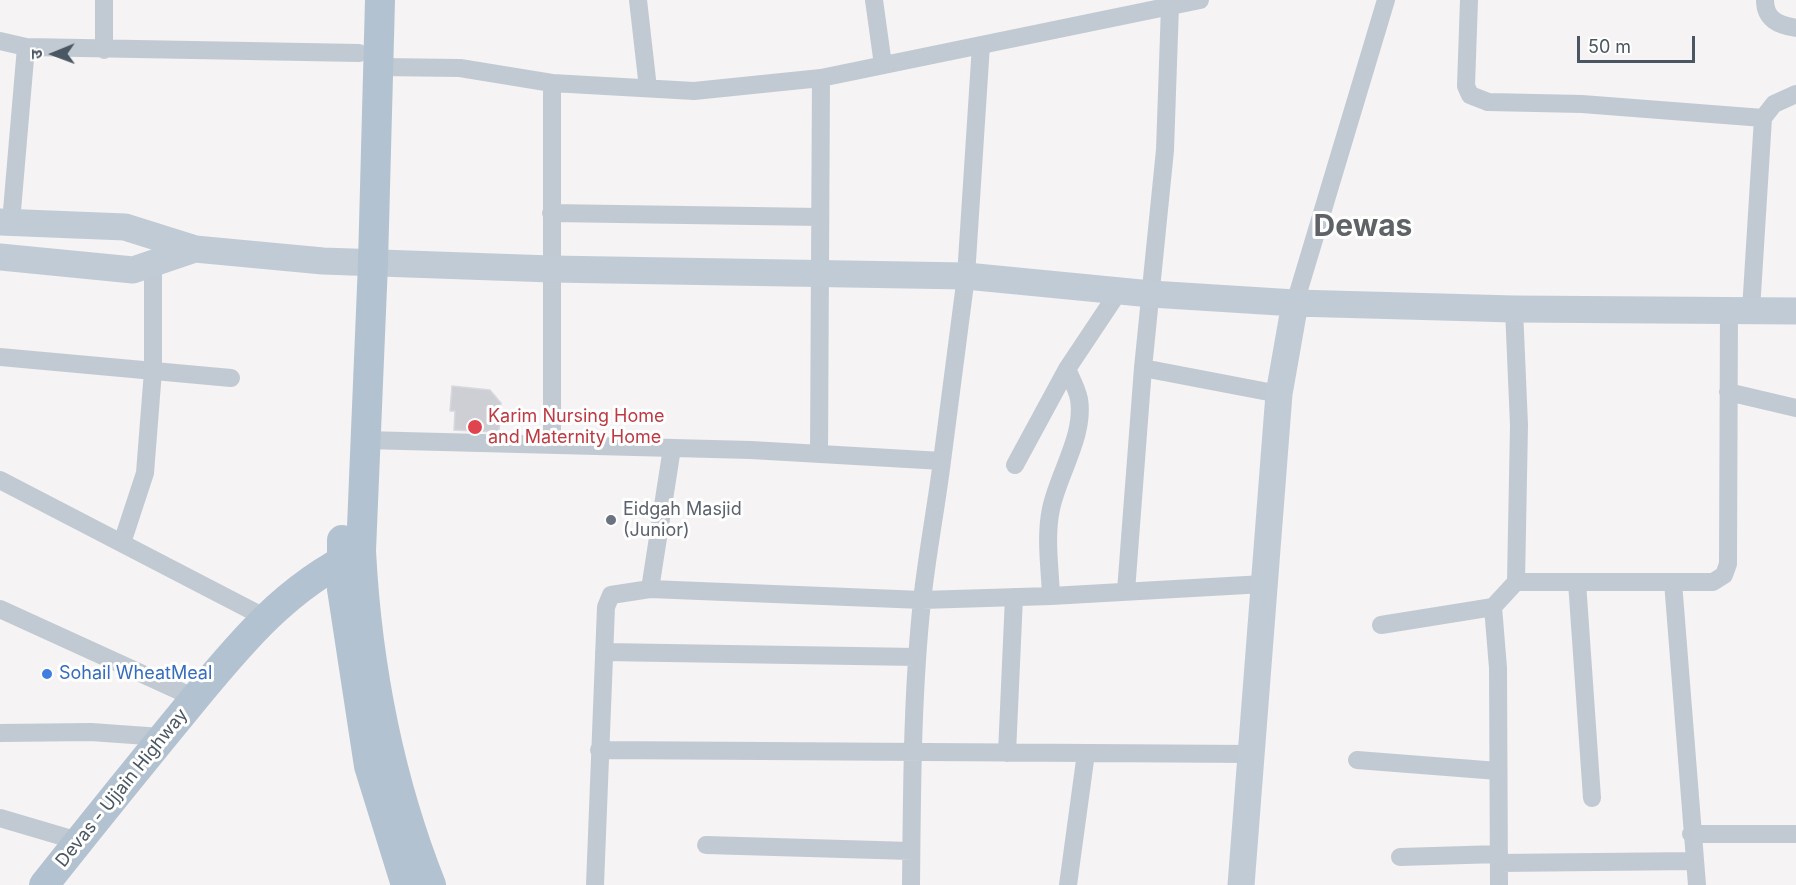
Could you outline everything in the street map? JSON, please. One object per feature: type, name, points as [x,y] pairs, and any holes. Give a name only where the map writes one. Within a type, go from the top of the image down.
[{"type":"main road","points":[[360,0],[369,60]]},
{"type":"main road","points":[[380,0],[369,60],[352,570],[369,766],[406,885]]},
{"type":"main road","points":[[363,262],[365,440],[352,570],[382,729],[400,797],[431,885]]},
{"type":"main road","name":"Devas - Ujjain Highway","points":[[44,885],[161,737],[264,618],[309,580],[352,570]]},
{"type":"main road","name":"Devas - Ujjain Highway","points":[[65,885],[267,640],[352,570]]},
{"type":"street","points":[[104,0],[104,50]]},
{"type":"street","points":[[638,0],[648,88]]},
{"type":"street","points":[[874,0],[883,65]]},
{"type":"street","points":[[0,41],[26,47],[369,60],[460,68],[552,83],[694,91],[821,78],[1160,5],[1200,0]]},
{"type":"street","points":[[1241,885],[1279,394],[1295,303],[1386,0]]},
{"type":"street","points":[[1469,0],[1466,86],[1470,96],[1488,102],[1582,104],[1763,118]]},
{"type":"street","points":[[1765,0],[1769,16],[1778,25],[1796,28]]},
{"type":"street","points":[[1126,591],[1143,368],[1165,150],[1160,5]]},
{"type":"street","points":[[911,885],[912,752],[917,657],[922,600],[966,276],[981,45]]},
{"type":"street","points":[[26,47],[6,222],[125,227],[195,249],[363,262],[551,269],[966,276],[1151,294],[1295,303],[1515,309],[1796,311]]},
{"type":"street","points":[[819,454],[821,78]]},
{"type":"street","points":[[552,83],[552,444]]},
{"type":"street","points":[[1516,582],[1713,582],[1724,575],[1728,564],[1728,392],[1763,118],[1774,104],[1796,94]]},
{"type":"street","points":[[551,213],[820,217]]},
{"type":"street","points":[[0,257],[133,270],[195,249]]},
{"type":"street","points":[[122,543],[145,473],[153,371],[153,263]]},
{"type":"street","points":[[1015,465],[1068,369],[1119,291]]},
{"type":"street","points":[[1381,625],[1493,607],[1516,582],[1519,425],[1515,309]]},
{"type":"street","points":[[0,357],[231,378]]},
{"type":"street","points":[[1143,368],[1279,394]]},
{"type":"street","points":[[1051,596],[1048,539],[1050,510],[1076,436],[1079,415],[1079,398],[1068,369]]},
{"type":"street","points":[[1728,392],[1796,408]]},
{"type":"street","points":[[365,440],[672,448],[942,461]]},
{"type":"street","points":[[650,588],[672,448]]},
{"type":"street","points":[[0,480],[264,618]]},
{"type":"street","points":[[1577,582],[1592,798]]},
{"type":"street","points":[[1673,582],[1691,834],[1697,885]]},
{"type":"street","points":[[595,885],[603,652],[606,607],[611,595],[650,588],[922,600],[1051,596],[1264,584]]},
{"type":"street","points":[[1007,753],[1014,597]]},
{"type":"street","points":[[1493,607],[1497,668],[1499,885]]},
{"type":"street","points":[[0,609],[195,698]]},
{"type":"street","points":[[603,652],[917,657]]},
{"type":"street","points":[[0,733],[91,732],[161,737]]},
{"type":"street","points":[[599,750],[1251,754]]},
{"type":"street","points":[[1068,885],[1086,753]]},
{"type":"street","points":[[1357,760],[1498,771]]},
{"type":"street","points":[[0,818],[78,841]]},
{"type":"street","points":[[1691,834],[1796,834]]},
{"type":"street","points":[[706,845],[911,851]]},
{"type":"street","points":[[1400,857],[1694,861]]},
{"type":"building","points":[[452,386],[490,390],[501,403],[499,432],[454,430],[455,411],[450,411]]},
{"type":"place","name":"Karim Nursing Home and Maternity Home","points":[[475,427]]},
{"type":"place","name":"Eidgah Masjid (Junior)","points":[[611,520]]},
{"type":"place","name":"Sohail WheatMeal","points":[[47,674]]},
{"type":"district","name":"Dewas","points":[[1363,227]]}]
